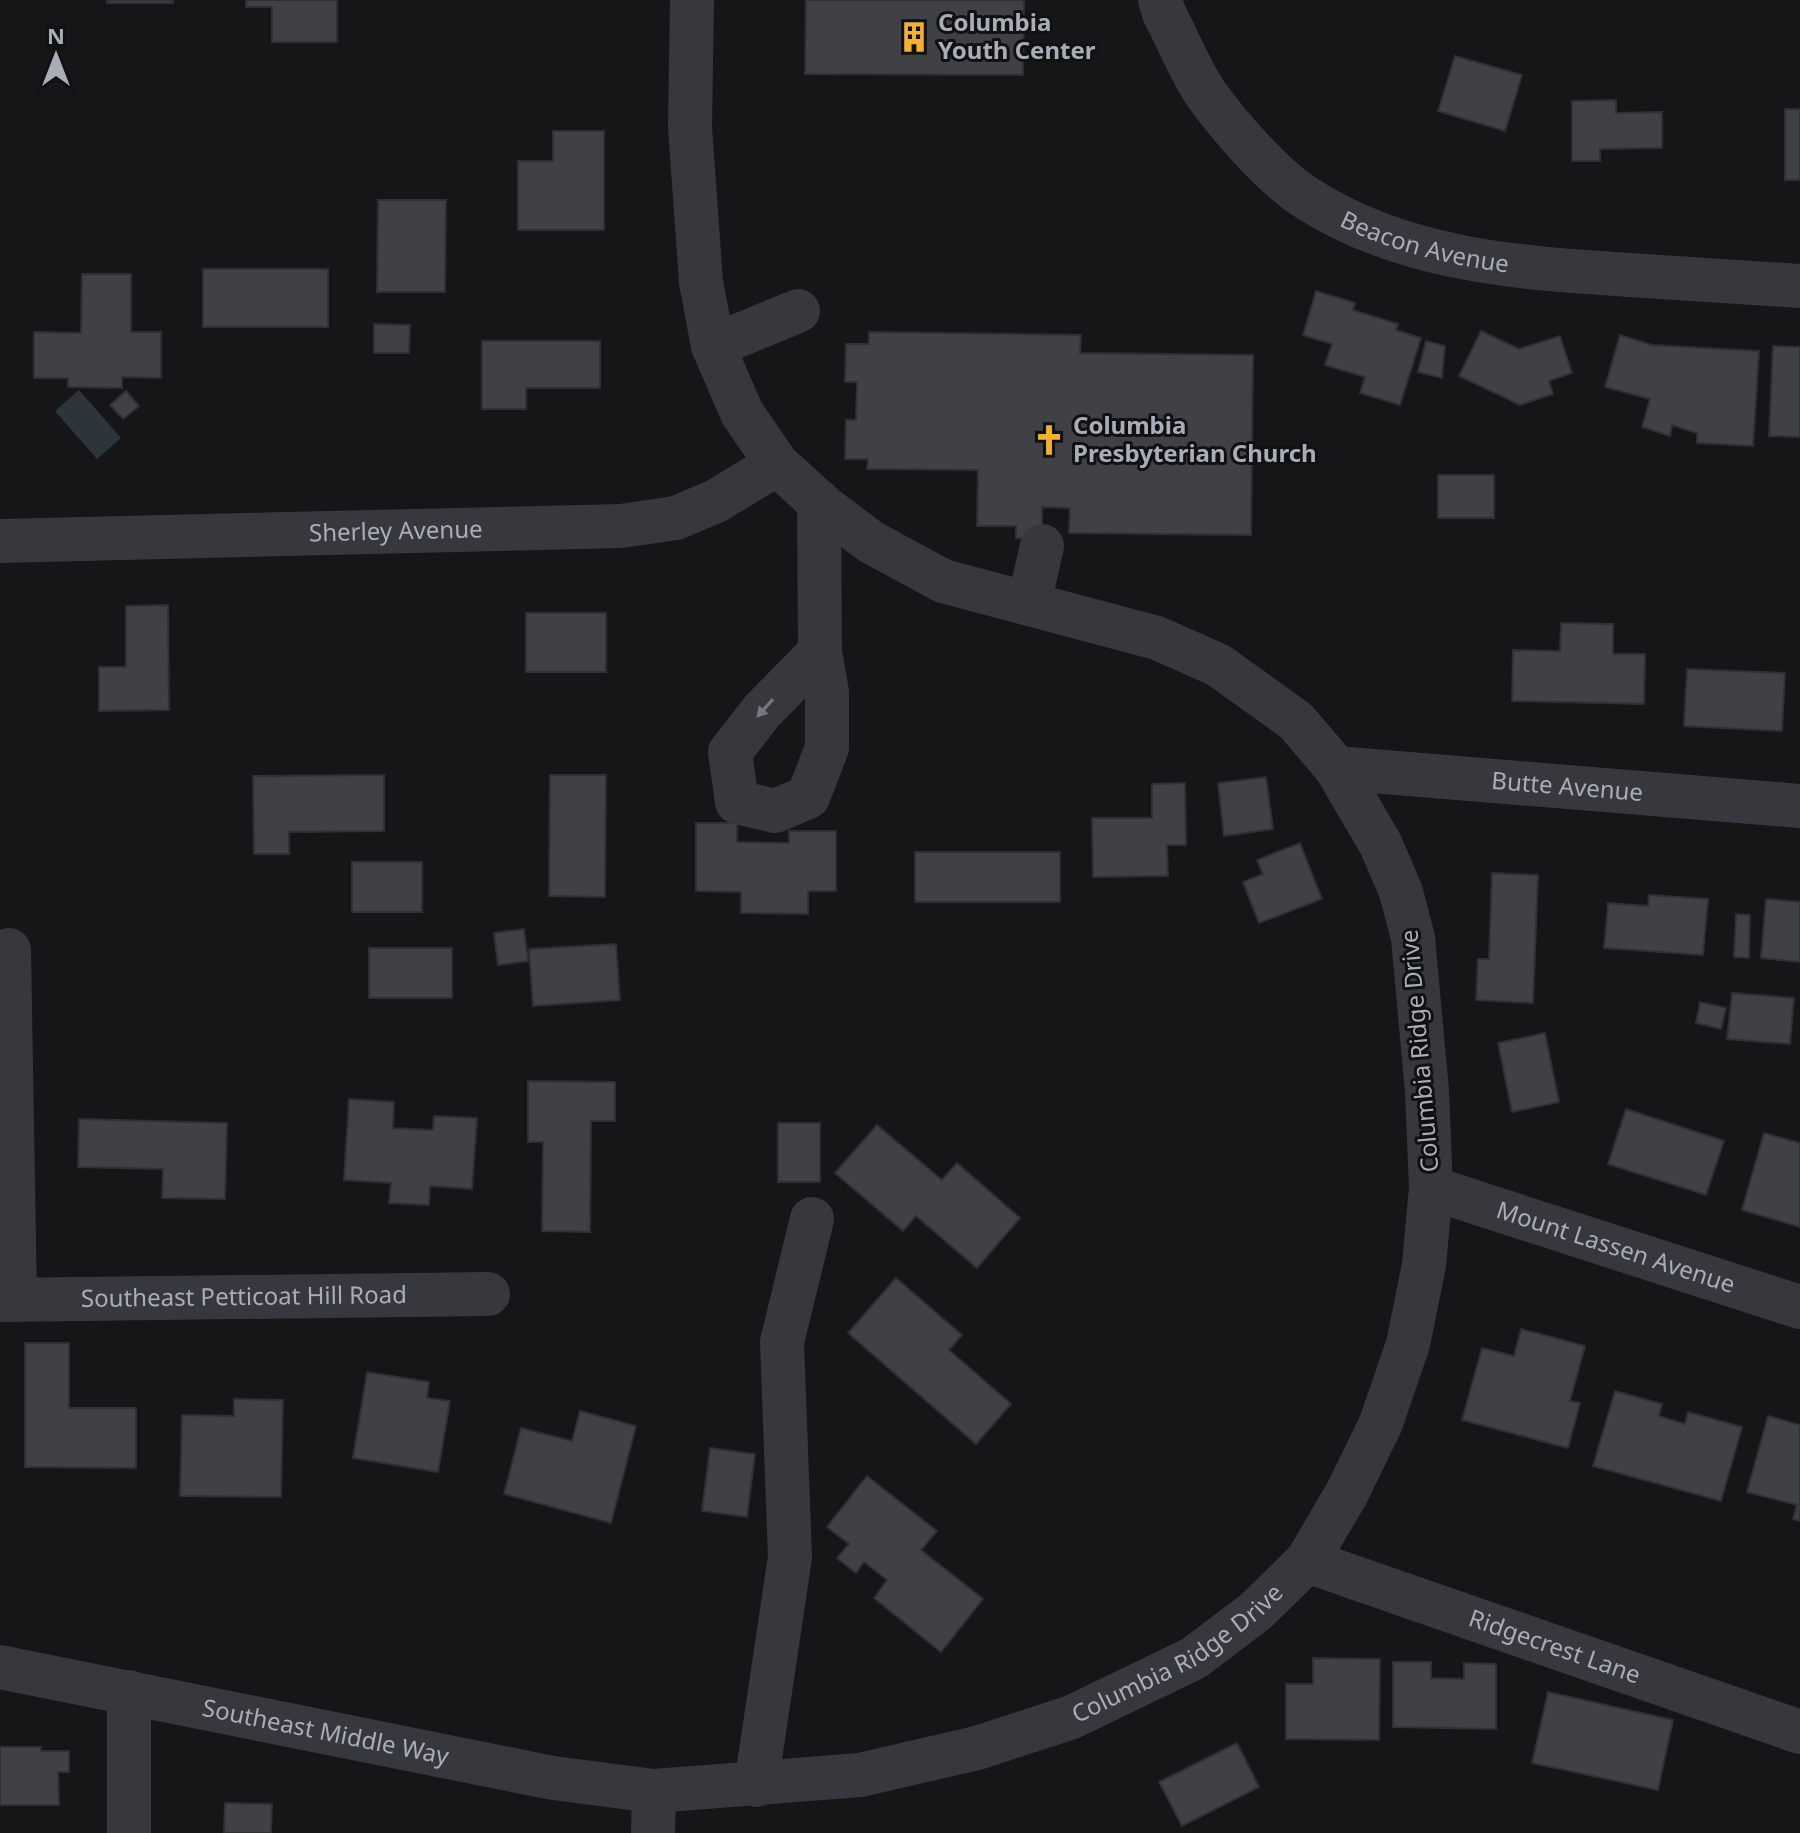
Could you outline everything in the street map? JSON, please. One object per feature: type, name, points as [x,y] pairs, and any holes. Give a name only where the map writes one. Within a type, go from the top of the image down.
[{"type":"street","name":"Columbia Ridge Drive","points":[[653,1812],[756,1785],[860,1775],[977,1748],[1072,1717],[1194,1658],[1256,1611],[1307,1561],[1347,1493],[1381,1423],[1408,1344],[1424,1265],[1431,1188],[1427,1091],[1413,938],[1401,892],[1381,845],[1336,768],[1296,721],[1218,665],[1157,638],[943,581],[871,542],[819,502],[777,464],[742,413],[713,346],[701,282],[690,127],[692,0]]},
{"type":"street","name":"Beacon Avenue","points":[[1160,0],[1205,92],[1250,147],[1300,194],[1351,224],[1398,243],[1469,260],[1575,272],[1800,286]]},
{"type":"street","points":[[713,346],[798,311]]},
{"type":"street","name":"Sherley Avenue","points":[[0,541],[621,526],[676,518],[716,501],[777,464]]},
{"type":"street","points":[[819,502],[820,652]]},
{"type":"street","points":[[1029,603],[1042,546]]},
{"type":"street","name":"Butte Avenue","points":[[1336,768],[1800,806]]},
{"type":"street","points":[[8,1300],[9,950]]},
{"type":"street","name":"Mount Lassen Avenue","points":[[1431,1188],[1800,1307]]},
{"type":"street","points":[[756,1785],[790,1557],[782,1342],[812,1219]]},
{"type":"street","name":"Southeast Petticoat Hill Road","points":[[8,1300],[488,1294]]},
{"type":"street","name":"Ridgecrest Lane","points":[[1307,1561],[1800,1732]]},
{"type":"street","name":"Southeast Middle Way","points":[[0,1667],[553,1778],[653,1812]]},
{"type":"street","points":[[129,1692],[129,1833]]},
{"type":"shaded area","points":[[79,390],[121,438],[97,459],[55,411]]},
{"type":"building","points":[[107,0],[173,0],[173,3],[107,3]]},
{"type":"building","points":[[246,0],[337,0],[337,42],[272,42],[272,7],[246,7]]},
{"type":"building","name":"Columbia Youth Center","points":[[806,0],[1024,0],[1023,75],[805,74]]},
{"type":"building","points":[[1455,56],[1522,75],[1505,131],[1438,111]]},
{"type":"building","points":[[1616,100],[1616,113],[1662,112],[1662,148],[1600,149],[1600,161],[1572,161],[1572,101]]},
{"type":"building","points":[[1785,109],[1800,109],[1800,180],[1785,180]]},
{"type":"building","points":[[553,131],[604,131],[604,230],[518,230],[518,161],[553,161]]},
{"type":"building","points":[[378,200],[446,200],[445,292],[377,292]]},
{"type":"building","points":[[203,269],[328,269],[328,327],[203,327]]},
{"type":"building","points":[[82,274],[131,274],[131,332],[161,332],[161,378],[122,377],[122,388],[68,387],[68,378],[34,378],[34,332],[81,333]]},
{"type":"building","points":[[1316,291],[1355,303],[1353,310],[1398,324],[1396,330],[1421,338],[1400,405],[1360,393],[1365,377],[1325,365],[1332,344],[1303,335]]},
{"type":"building","points":[[374,324],[410,325],[409,353],[374,353]]},
{"type":"building","points":[[1481,331],[1519,349],[1560,336],[1572,373],[1549,381],[1553,394],[1520,405],[1459,376]]},
{"type":"building","name":"Columbia Presbyterian Church","points":[[869,332],[1081,335],[1080,353],[1253,355],[1251,535],[1069,533],[1070,508],[1042,507],[1042,526],[1037,538],[1016,538],[1016,526],[977,526],[978,470],[867,469],[868,459],[845,459],[846,420],[856,420],[857,382],[845,382],[846,344],[869,344]]},
{"type":"building","points":[[1620,335],[1652,345],[1759,351],[1753,446],[1697,443],[1697,433],[1672,425],[1670,436],[1642,427],[1650,399],[1605,387]]},
{"type":"building","points":[[482,341],[600,341],[600,388],[526,388],[526,409],[482,409]]},
{"type":"building","points":[[1426,341],[1445,346],[1442,378],[1418,372]]},
{"type":"building","points":[[1773,346],[1800,347],[1800,437],[1769,436]]},
{"type":"building","points":[[126,391],[139,406],[123,419],[110,405]]},
{"type":"building","points":[[1438,475],[1494,475],[1494,518],[1438,518]]},
{"type":"building","points":[[168,605],[169,710],[99,711],[99,667],[126,667],[126,606]]},
{"type":"building","points":[[526,613],[606,613],[606,672],[526,672]]},
{"type":"building","points":[[1561,623],[1613,624],[1613,654],[1645,654],[1644,704],[1512,701],[1513,650],[1560,651]]},
{"type":"building","points":[[1687,669],[1785,673],[1782,731],[1684,726]]},
{"type":"building","points":[[384,775],[384,831],[289,832],[289,854],[254,854],[253,776]]},
{"type":"building","points":[[550,775],[606,775],[605,897],[549,896]]},
{"type":"building","points":[[1266,777],[1273,829],[1224,836],[1218,783]]},
{"type":"building","points":[[1185,783],[1186,845],[1167,845],[1168,876],[1093,877],[1092,818],[1152,818],[1152,784]]},
{"type":"building","points":[[696,823],[737,823],[737,842],[789,843],[789,831],[836,831],[836,891],[808,891],[808,914],[741,913],[741,892],[696,891]]},
{"type":"building","points":[[1300,843],[1322,899],[1259,923],[1243,882],[1263,874],[1257,860]]},
{"type":"building","points":[[915,852],[1060,852],[1060,902],[915,902]]},
{"type":"building","points":[[352,862],[422,862],[422,912],[352,912]]},
{"type":"building","points":[[1492,873],[1538,875],[1533,1003],[1476,1000],[1478,959],[1489,959]]},
{"type":"building","points":[[1649,895],[1708,899],[1703,955],[1604,948],[1608,903],[1648,906]]},
{"type":"building","points":[[1766,899],[1800,902],[1800,962],[1761,958]]},
{"type":"building","points":[[1736,914],[1750,915],[1749,958],[1734,957]]},
{"type":"building","points":[[524,929],[528,961],[498,965],[494,933]]},
{"type":"building","points":[[616,944],[620,1000],[533,1006],[529,949]]},
{"type":"building","points":[[369,948],[452,948],[452,998],[369,998]]},
{"type":"building","points":[[1732,993],[1794,998],[1790,1044],[1727,1039]]},
{"type":"building","points":[[1700,1002],[1726,1008],[1721,1029],[1696,1023]]},
{"type":"building","points":[[1545,1033],[1559,1102],[1512,1112],[1498,1043]]},
{"type":"building","points":[[528,1081],[615,1082],[615,1121],[591,1121],[590,1232],[542,1231],[543,1142],[528,1142]]},
{"type":"building","points":[[349,1099],[394,1102],[393,1128],[433,1130],[434,1116],[477,1118],[472,1189],[430,1186],[429,1205],[389,1203],[391,1183],[344,1180]]},
{"type":"building","points":[[1626,1109],[1724,1141],[1706,1195],[1608,1164]]},
{"type":"building","points":[[79,1119],[227,1123],[225,1199],[162,1198],[163,1169],[78,1167]]},
{"type":"building","points":[[778,1123],[820,1123],[820,1182],[778,1182]]},
{"type":"building","points":[[877,1125],[942,1180],[957,1163],[1020,1218],[977,1268],[916,1216],[903,1231],[835,1173]]},
{"type":"building","points":[[1764,1133],[1800,1143],[1800,1227],[1742,1210]]},
{"type":"building","points":[[896,1278],[962,1335],[949,1350],[1011,1404],[976,1444],[848,1333]]},
{"type":"building","points":[[1521,1329],[1585,1346],[1570,1401],[1580,1403],[1568,1448],[1462,1420],[1482,1348],[1514,1356]]},
{"type":"building","points":[[25,1343],[69,1343],[69,1408],[136,1408],[136,1468],[25,1467]]},
{"type":"building","points":[[367,1372],[429,1382],[427,1398],[450,1401],[438,1472],[353,1458]]},
{"type":"building","points":[[1615,1391],[1662,1404],[1659,1416],[1685,1424],[1688,1412],[1742,1427],[1721,1501],[1593,1466]]},
{"type":"building","points":[[234,1399],[283,1400],[281,1497],[180,1496],[182,1415],[234,1416]]},
{"type":"building","points":[[580,1411],[636,1426],[611,1523],[504,1494],[521,1428],[572,1441]]},
{"type":"building","points":[[1768,1416],[1800,1425],[1800,1521],[1793,1519],[1797,1505],[1747,1492]]},
{"type":"building","points":[[710,1448],[755,1454],[747,1517],[702,1511]]},
{"type":"building","points":[[867,1476],[937,1531],[921,1550],[983,1599],[941,1652],[874,1598],[887,1580],[864,1562],[856,1573],[837,1558],[849,1544],[827,1527]]},
{"type":"building","points":[[1313,1658],[1380,1659],[1379,1740],[1286,1739],[1286,1684],[1313,1684]]},
{"type":"building","points":[[1393,1662],[1431,1662],[1431,1678],[1464,1679],[1464,1663],[1496,1664],[1496,1729],[1393,1727]]},
{"type":"building","points":[[1548,1692],[1673,1720],[1658,1790],[1532,1763]]},
{"type":"building","points":[[1237,1743],[1259,1787],[1182,1826],[1159,1782]]},
{"type":"building","points":[[0,1747],[69,1751],[69,1772],[58,1772],[59,1805],[0,1805]]},
{"type":"building","points":[[225,1803],[272,1804],[271,1833],[224,1833]]},
{"type":"place","name":"Columbia Youth Center","points":[[914,37]]},
{"type":"place","name":"Columbia Presbyterian Church","points":[[1049,440]]}]
